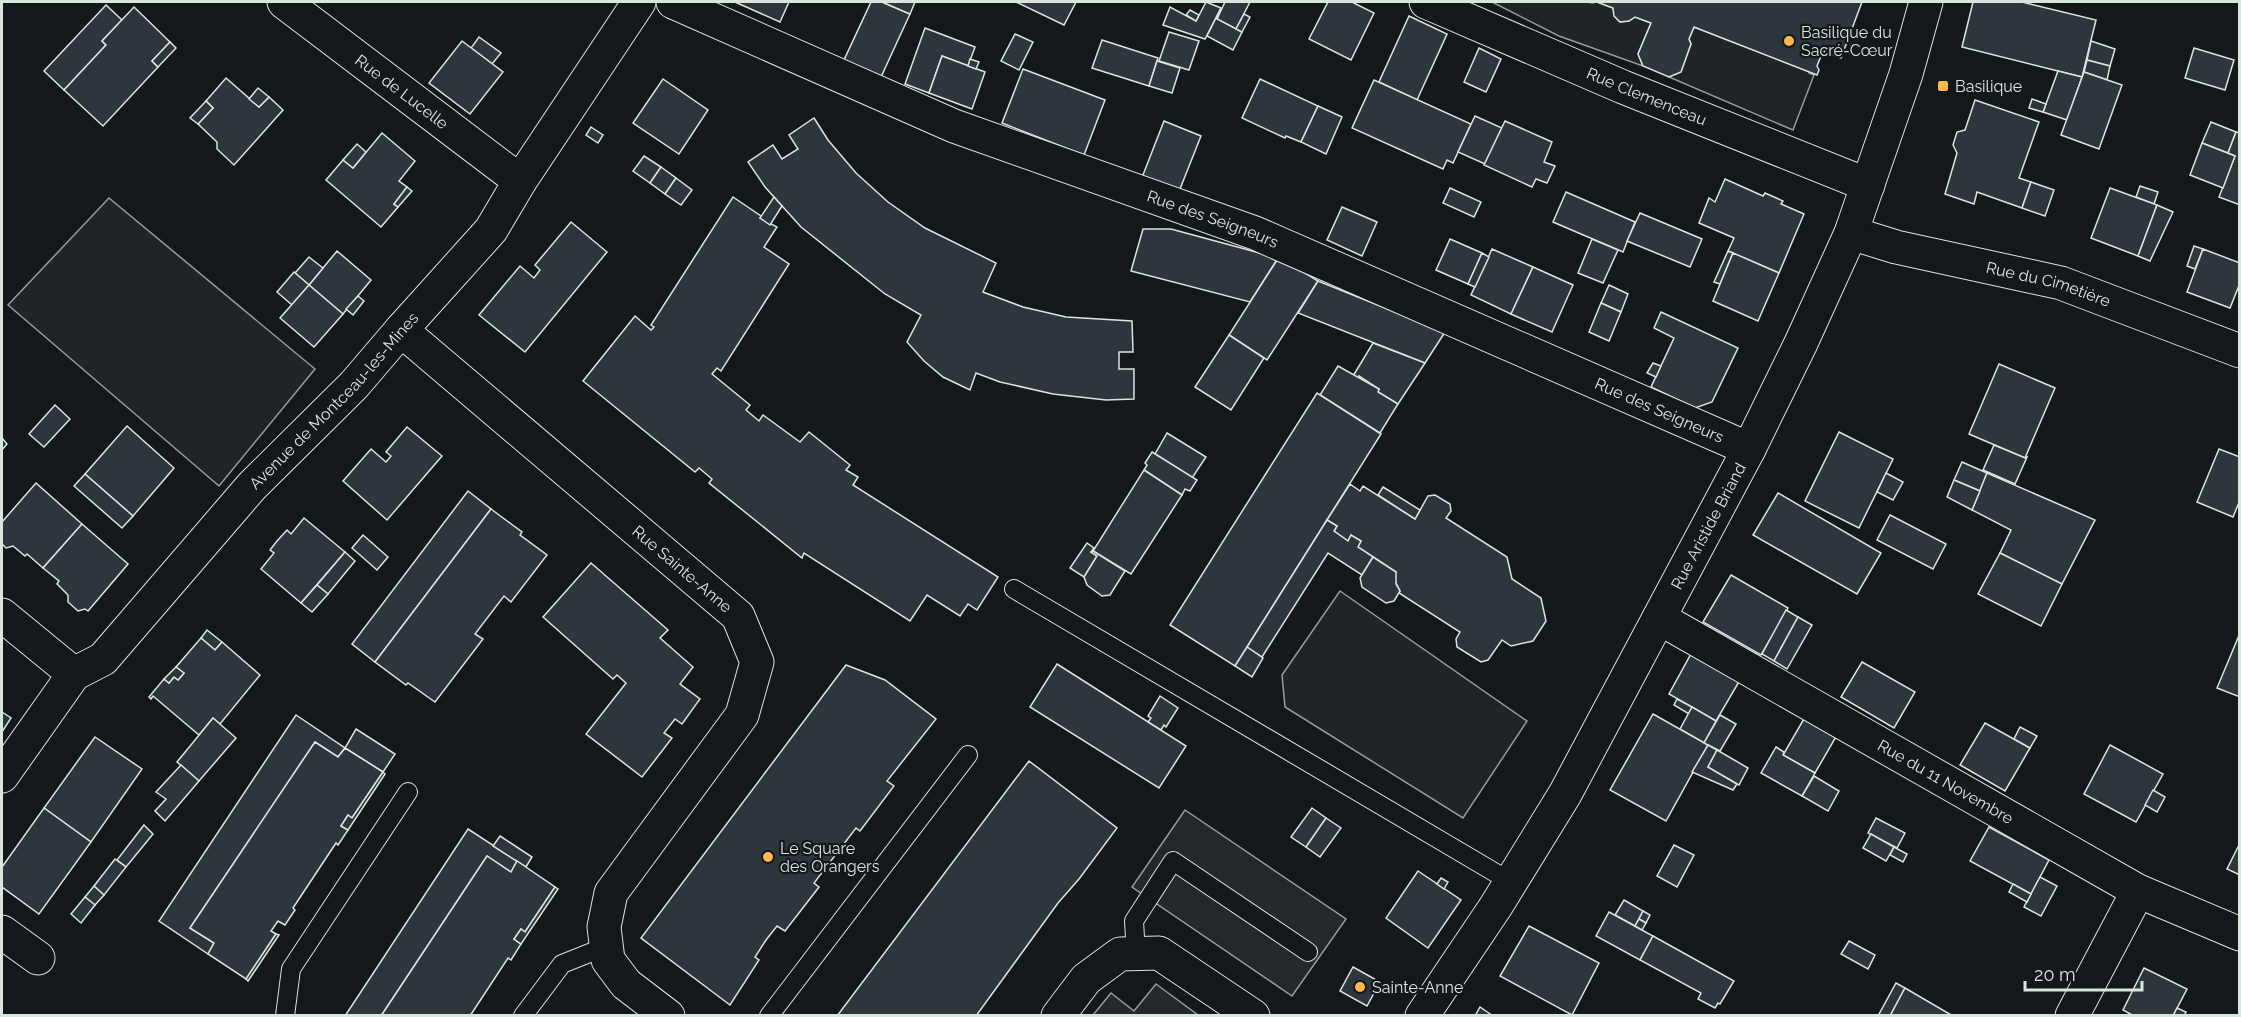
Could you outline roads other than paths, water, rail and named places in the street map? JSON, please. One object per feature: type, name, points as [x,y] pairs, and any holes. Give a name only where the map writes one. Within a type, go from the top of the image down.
[{"type":"street","name":"Rue de Lucelle","points":[[284,2],[520,181]]},
{"type":"street","name":"Avenue de Montceau-les-Mines","points":[[2,776],[74,674],[103,659],[252,486],[354,386],[491,230],[520,181],[639,2]]},
{"type":"street","name":"Rue des Seigneurs","points":[[673,2],[954,126],[1255,233],[1749,448]]},
{"type":"street","name":"Rue Clemenceau","points":[[1426,2],[1623,87],[1868,184]]},
{"type":"street","name":"Rue Aristide Briand","points":[[1422,1016],[1511,882],[1565,794],[1749,448],[1801,343],[1851,233],[1906,74],[1926,2]]},
{"type":"street","name":"Rue du Cimetière","points":[[1851,233],[1896,247],[2061,283],[2240,351]]},
{"type":"street","name":"Rue Sainte-Anne","points":[[401,330],[738,616],[757,662],[742,715],[611,893],[604,927],[608,960],[626,984],[668,1016]]},
{"type":"street","points":[[2,615],[74,674]]},
{"type":"street","name":"Rue du 11 Novembre","points":[[1659,618],[2138,891],[2239,932]]},
{"type":"street","points":[[2072,1016],[2138,891]]},
{"type":"street","points":[[2,932],[38,958]]},
{"type":"street","points":[[1058,1016],[1086,979],[1120,954],[1159,953],[1253,1016]]},
{"type":"lane","points":[[1014,589],[1511,882]]},
{"type":"lane","points":[[769,1016],[968,755]]},
{"type":"lane","points":[[285,1016],[291,969],[408,792]]},
{"type":"lane","points":[[1136,954],[1134,921],[1173,861],[1308,952]]},
{"type":"lane","points":[[523,1016],[561,964],[606,946]]},
{"type":"place","name":"Basilique du Sacré-Cœur","points":[[1789,41]]},
{"type":"place","name":"Basilique","points":[[1943,86]]},
{"type":"place","name":"Le Square des Orangers","points":[[768,857]]},
{"type":"place","name":"Sainte-Anne","points":[[1360,987]]}]
